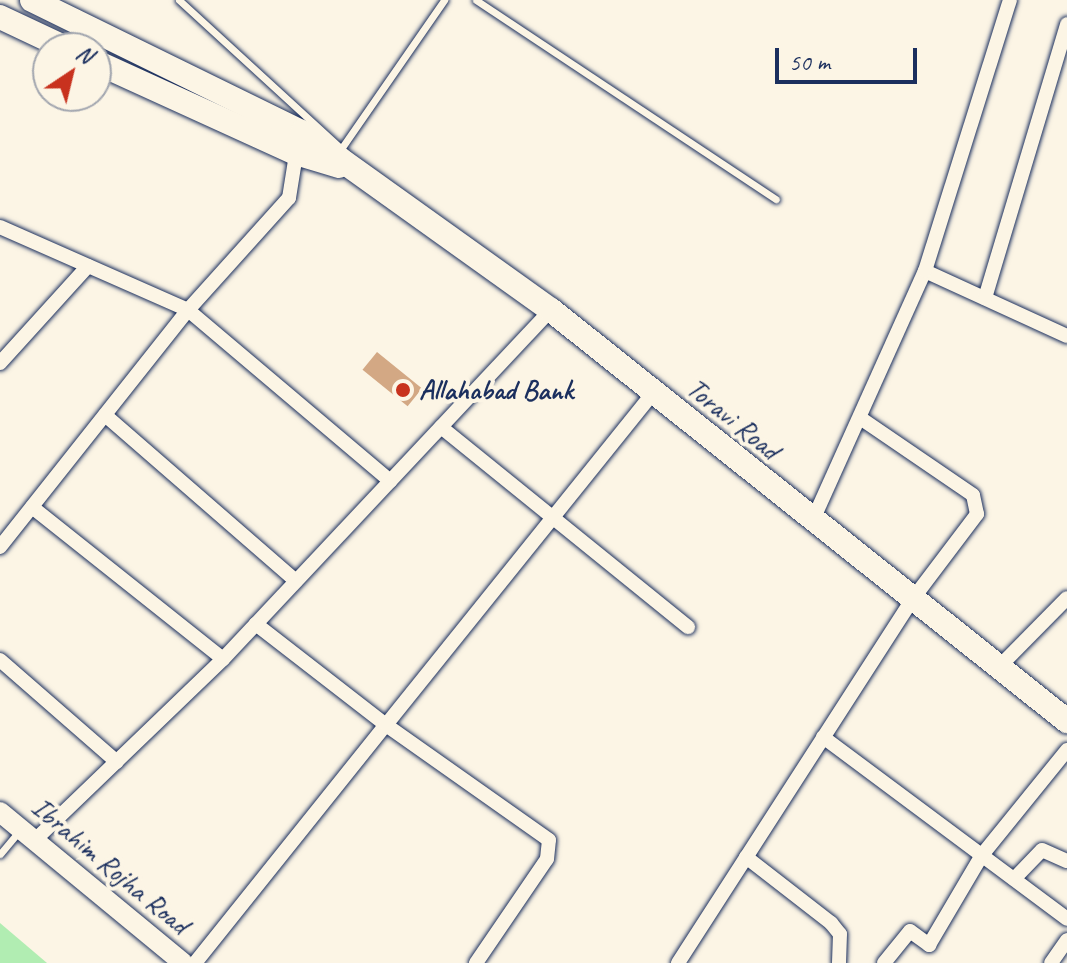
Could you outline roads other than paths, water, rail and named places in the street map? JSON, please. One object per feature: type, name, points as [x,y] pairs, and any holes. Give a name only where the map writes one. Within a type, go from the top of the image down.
[{"type":"main road","name":"Toravi Road","points":[[32,0],[357,171],[551,310],[812,522],[1067,721]]},
{"type":"main road","points":[[0,17],[32,32]]},
{"type":"main road","name":"Toravi Road","points":[[112,68],[299,143]]},
{"type":"street","points":[[812,522],[925,271],[1010,0]]},
{"type":"street","points":[[985,298],[1067,24]]},
{"type":"street","points":[[0,547],[188,310],[289,198],[299,143]]},
{"type":"street","points":[[0,227],[188,310],[390,481]]},
{"type":"street","points":[[0,363],[88,266]]},
{"type":"street","points":[[925,271],[1067,336]]},
{"type":"street","points":[[29,834],[117,762],[223,659],[551,310]]},
{"type":"street","points":[[195,963],[653,393]]},
{"type":"street","points":[[105,415],[296,581]]},
{"type":"street","points":[[678,963],[912,600],[979,502],[860,418]]},
{"type":"street","points":[[441,427],[688,627]]},
{"type":"street","points":[[32,507],[223,659]]},
{"type":"street","points":[[998,668],[1067,598]]},
{"type":"street","points":[[256,624],[386,725],[549,840],[547,859],[476,963]]},
{"type":"street","points":[[0,660],[117,762]]},
{"type":"street","points":[[823,737],[1067,919]]},
{"type":"street","points":[[884,963],[910,931],[929,945],[982,855],[1067,750]]},
{"type":"street","name":"Ibrahim Rojha Road","points":[[0,812],[170,959]]},
{"type":"street","points":[[1014,879],[1042,850],[1067,861]]},
{"type":"street","points":[[746,857],[831,923],[840,934],[839,963]]},
{"type":"street","points":[[1051,963],[1067,940]]},
{"type":"lane","points":[[179,0],[343,146],[357,171]]},
{"type":"lane","points":[[343,146],[444,0]]},
{"type":"lane","points":[[476,0],[776,199]]},
{"type":"lane","points":[[0,854],[29,834]]},
{"type":"place","name":"Allahabad Bank","points":[[403,390]]}]
